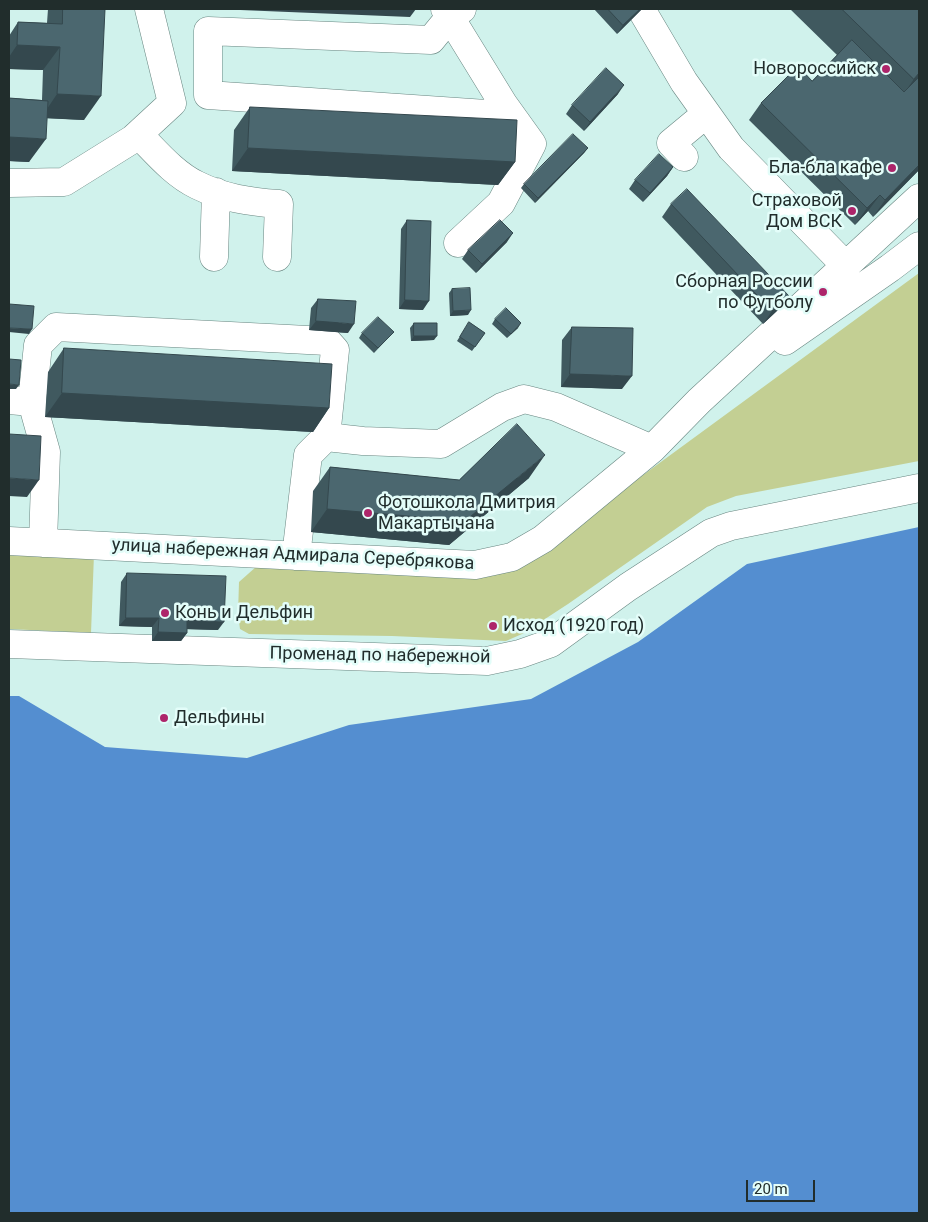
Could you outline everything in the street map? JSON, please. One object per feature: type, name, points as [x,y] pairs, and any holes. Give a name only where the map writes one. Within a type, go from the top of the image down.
[{"type":"street","points":[[9,183],[64,182],[138,135],[172,103],[149,9]]},
{"type":"street","points":[[641,9],[684,82],[731,148],[846,266]]},
{"type":"street","points":[[458,243],[501,203],[532,144],[504,105],[452,12],[431,40],[208,31],[208,95],[486,114],[504,105]]},
{"type":"street","points":[[684,157],[671,143],[706,114]]},
{"type":"street","points":[[138,135],[171,166],[196,184],[252,202],[279,204],[277,257]]},
{"type":"street","points":[[214,258],[216,192]]},
{"type":"street","name":"улица набережная Адмирала Серебрякова","points":[[9,541],[475,565],[512,557],[543,539],[652,449],[699,401],[919,198]]},
{"type":"street","name":"улица набережная Адмирала Серебрякова","points":[[699,401],[919,246]]},
{"type":"street","points":[[43,543],[46,452],[20,401],[38,345],[56,327],[327,341],[334,350],[326,437],[308,455],[296,556]]},
{"type":"street","points":[[326,437],[363,441],[441,444],[502,408],[524,399],[556,407],[652,449]]},
{"type":"street","name":"Променад по набережной","points":[[9,644],[487,661],[520,654],[551,643],[628,587],[711,533],[731,526],[919,488]]},
{"type":"green space","points":[[919,273],[919,461],[736,496],[707,507],[568,604],[522,634],[506,641],[392,636],[249,634],[240,629],[238,614],[239,582],[257,566],[527,560]]},
{"type":"green space","points":[[9,550],[94,554],[91,633],[9,629]]},
{"type":"water","points":[[919,527],[919,1213],[9,1213],[9,696],[19,696],[105,747],[247,758],[349,725],[531,699],[638,642],[747,564]]},
{"type":"building","points":[[63,9],[105,9],[101,96],[57,94],[60,47],[17,45],[18,22],[62,24]]},
{"type":"building","points":[[608,9],[640,9],[623,25]]},
{"type":"building","points":[[842,9],[919,9],[919,73],[914,79]]},
{"type":"building","points":[[852,40],[904,92],[919,77],[919,165],[885,200],[880,195],[867,208],[761,103],[798,66],[812,81]]},
{"type":"building","points":[[606,68],[624,85],[590,122],[572,105]]},
{"type":"building","points":[[9,98],[48,101],[46,139],[9,137]]},
{"type":"building","points":[[250,107],[517,120],[515,162],[248,148]]},
{"type":"building","points":[[573,134],[588,148],[538,198],[524,184]]},
{"type":"building","points":[[659,154],[673,167],[650,193],[635,180]]},
{"type":"building","points":[[687,189],[789,296],[772,311],[671,204]]},
{"type":"building","points":[[407,220],[431,221],[429,301],[405,300]]},
{"type":"building","points":[[500,220],[513,233],[482,264],[468,250]]},
{"type":"building","points":[[470,288],[471,310],[453,311],[452,289]]},
{"type":"building","points":[[318,299],[356,301],[354,324],[316,321]]},
{"type":"building","points":[[9,304],[34,306],[32,329],[9,328]]},
{"type":"building","points":[[506,308],[521,323],[511,334],[495,319]]},
{"type":"building","points":[[378,317],[394,332],[378,348],[362,333]]},
{"type":"building","points":[[469,322],[485,333],[475,347],[460,337]]},
{"type":"building","points":[[414,323],[437,323],[437,336],[414,336]]},
{"type":"building","points":[[572,327],[633,328],[632,376],[570,374]]},
{"type":"building","points":[[64,348],[332,364],[329,408],[62,393]]},
{"type":"building","points":[[9,359],[21,360],[19,385],[9,384]]},
{"type":"building","points":[[517,424],[545,455],[465,521],[327,509],[330,467],[459,480]]},
{"type":"building","points":[[9,434],[41,436],[39,480],[9,478]]},
{"type":"building","points":[[127,573],[226,576],[224,622],[187,620],[187,633],[158,632],[159,618],[126,618]]},
{"type":"place","name":"Новороссийск","points":[[886,69]]},
{"type":"place","name":"Бла-бла кафе","points":[[892,168]]},
{"type":"place","name":"Страховой Дом ВСК","points":[[852,211]]},
{"type":"place","name":"Сборная России по Футболу","points":[[823,292]]},
{"type":"place","name":"Фотошкола Дмитрия Макартычана","points":[[368,513]]},
{"type":"place","name":"Конь и Дельфин","points":[[165,613]]},
{"type":"place","name":"Исход (1920 год)","points":[[493,626]]},
{"type":"place","name":"Дельфины","points":[[164,718]]}]
